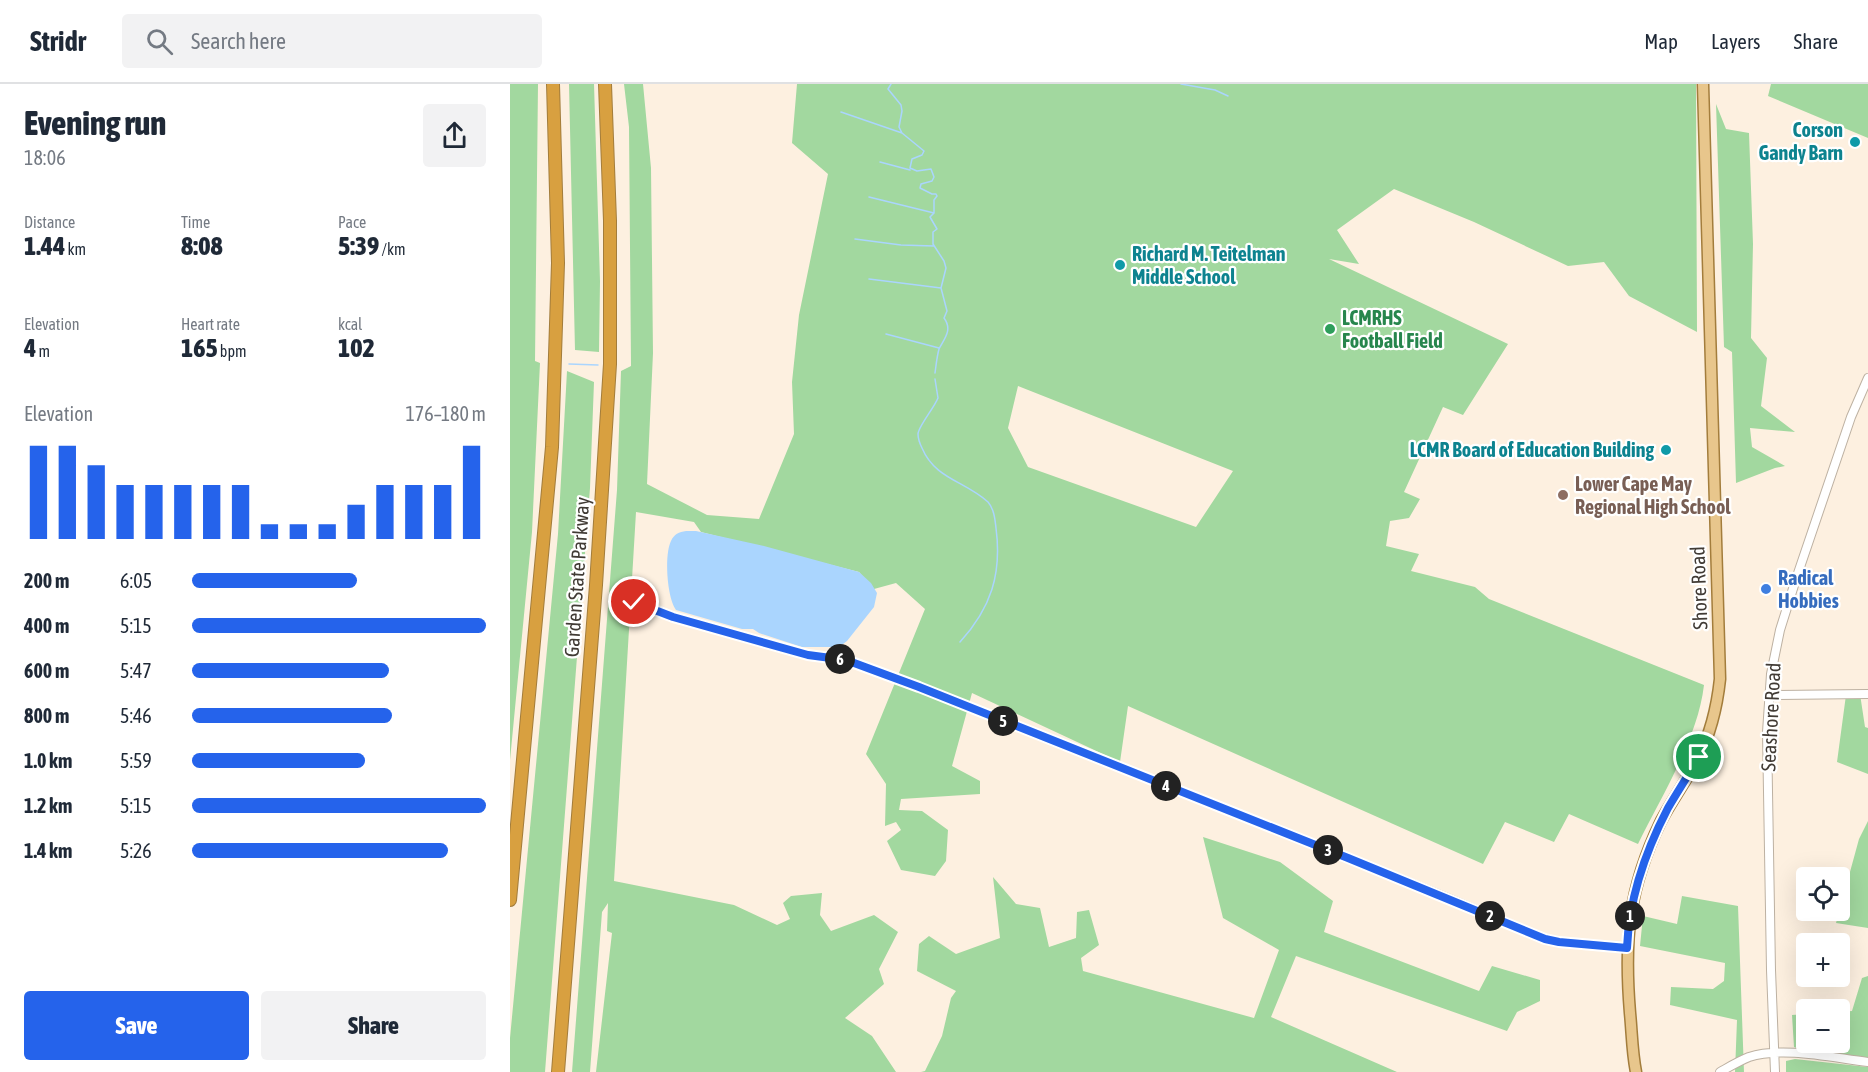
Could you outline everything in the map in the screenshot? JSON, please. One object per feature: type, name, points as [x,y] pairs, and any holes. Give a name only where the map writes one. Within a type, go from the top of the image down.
[{"type":"highway","name":"Garden State Parkway","points":[[510,900],[552,447],[558,263],[553,84]]},
{"type":"highway","name":"Garden State Parkway","points":[[558,1072],[596,585],[610,364],[610,221],[605,84]]},
{"type":"main road","name":"Shore Road","points":[[1636,1072],[1627,948],[1632,903],[1643,865],[1660,823],[1696,763],[1706,741],[1716,707],[1720,679],[1703,84]]},
{"type":"street","name":"Seashore Road","points":[[1775,1072],[1767,732],[1769,695],[1776,649],[1789,602],[1851,417],[1868,379]]},
{"type":"street","points":[[634,602],[673,617],[798,652],[846,660],[1546,939],[1627,948]]},
{"type":"street","points":[[1769,695],[1868,694]]},
{"type":"street","points":[[1719,1072],[1749,1057],[1775,1053],[1806,1054],[1868,1062]]},
{"type":"green space","points":[[510,84],[538,84],[535,361],[540,363],[532,532],[510,760]]},
{"type":"green space","points":[[569,84],[594,84],[600,281],[599,352],[575,350]]},
{"type":"green space","points":[[624,84],[643,84],[651,168],[653,353],[647,484],[707,515],[759,519],[794,434],[792,382],[799,315],[828,174],[792,143],[797,84],[1696,84],[1697,332],[1629,296],[1604,262],[1568,266],[1474,222],[1394,189],[1337,230],[1359,264],[1329,259],[1508,344],[1463,415],[1443,407],[1404,492],[1420,499],[1409,518],[1390,521],[1386,546],[1419,554],[1411,571],[1475,587],[1489,599],[1704,685],[1695,725],[1687,746],[1638,844],[1569,814],[1554,842],[1505,822],[1483,864],[1128,706],[1120,762],[972,693],[952,766],[980,781],[980,794],[901,799],[899,810],[922,811],[948,830],[946,861],[935,876],[901,870],[887,841],[901,830],[896,822],[885,826],[886,784],[866,754],[925,609],[896,583],[874,589],[859,572],[701,532],[694,522],[636,512],[614,881],[734,905],[777,925],[790,919],[783,903],[791,896],[822,893],[820,915],[831,931],[874,915],[898,932],[879,969],[884,984],[845,1018],[872,1036],[896,1072],[596,1072],[612,933],[607,931],[608,903],[602,912],[590,1072],[572,1072],[617,490],[621,371],[631,366],[629,127]],"holes":[[[1018,386],[1233,471],[1196,527],[1028,467],[1008,428]]]},
{"type":"green space","points":[[1771,84],[1868,84],[1868,138],[1768,96]]},
{"type":"green space","points":[[1716,104],[1726,129],[1749,133],[1753,244],[1751,338],[1767,358],[1761,406],[1795,432],[1750,428],[1752,447],[1785,466],[1736,483],[1732,352],[1724,347]]},
{"type":"green space","points":[[567,371],[594,382],[590,488],[545,1072],[510,1072],[510,1038],[558,534]]},
{"type":"green space","points":[[1860,694],[1865,727],[1868,728],[1868,774],[1837,762],[1846,695]]},
{"type":"green space","points":[[1868,821],[1868,928],[1836,923],[1837,921],[1850,921],[1850,872],[1859,839]]},
{"type":"green space","points":[[1203,837],[1280,862],[1333,901],[1324,932],[1479,991],[1492,966],[1540,980],[1540,1001],[1517,1012],[1507,1031],[1296,956],[1271,1017],[1397,1072],[921,1072],[925,1071],[942,1036],[951,998],[956,991],[917,971],[919,944],[929,936],[956,954],[1000,938],[993,877],[1016,904],[1040,908],[1049,947],[1076,938],[1077,912],[1089,910],[1099,945],[1081,958],[1083,971],[1254,1018],[1279,950],[1223,918]]},
{"type":"green space","points":[[1682,896],[1738,906],[1744,1072],[1735,1072],[1737,1020],[1670,1005],[1671,987],[1713,989],[1724,981],[1725,963],[1640,946],[1643,916],[1677,924]]},
{"type":"green space","points":[[1868,976],[1868,1058],[1810,1053],[1850,1053],[1850,1011],[1852,1011],[1862,978]]},
{"type":"green space","points":[[1792,1015],[1796,1015],[1796,1048],[1794,1047]]},
{"type":"green space","points":[[1795,1059],[1868,1067],[1868,1072],[1786,1072],[1786,1061]]},
{"type":"water","points":[[686,531],[696,531],[764,546],[859,572],[871,583],[877,593],[874,607],[847,641],[839,647],[802,647],[753,629],[742,629],[676,610],[669,587],[667,566],[669,547],[674,537]]},
{"type":"waterway","points":[[891,84],[888,89],[901,105],[899,127],[902,133],[924,151],[922,155],[912,159],[910,168],[917,171],[931,169],[934,177],[932,181],[921,184],[920,188],[937,196],[934,200],[934,213],[930,217],[937,229],[933,232],[933,244],[946,268],[941,288],[947,311],[944,318],[948,330],[939,349],[935,373]]},
{"type":"waterway","points":[[1181,84],[1215,90],[1228,96]]},
{"type":"waterway","points":[[841,112],[902,133]]},
{"type":"waterway","points":[[880,162],[910,170]]},
{"type":"waterway","points":[[869,197],[934,213]]},
{"type":"waterway","points":[[855,239],[901,245],[934,246]]},
{"type":"waterway","points":[[869,279],[941,288]]},
{"type":"waterway","points":[[886,334],[939,348]]},
{"type":"waterway","points":[[569,364],[598,365]]},
{"type":"waterway","points":[[935,379],[938,398],[919,431],[921,445],[935,467],[988,502],[993,511],[996,528],[997,560],[992,590],[980,616],[960,642]]},
{"type":"place","name":"Corson Gandy Barn","points":[[1855,142]]},
{"type":"place","name":"Richard M. Teitelman Middle School","points":[[1120,265]]},
{"type":"place","name":"LCMRHS Football Field","points":[[1330,329]]},
{"type":"place","name":"LCMR Board of Education Building","points":[[1666,450]]},
{"type":"place","name":"Lower Cape May Regional High School","points":[[1563,495]]},
{"type":"place","name":"Radical Hobbies","points":[[1766,589]]},
{"type":"route","points":[[634,602],[673,617],[808,655],[846,660],[1348,858],[1545,939],[1559,942],[1627,948],[1632,903],[1652,841],[1660,823],[1699,757]]}]
